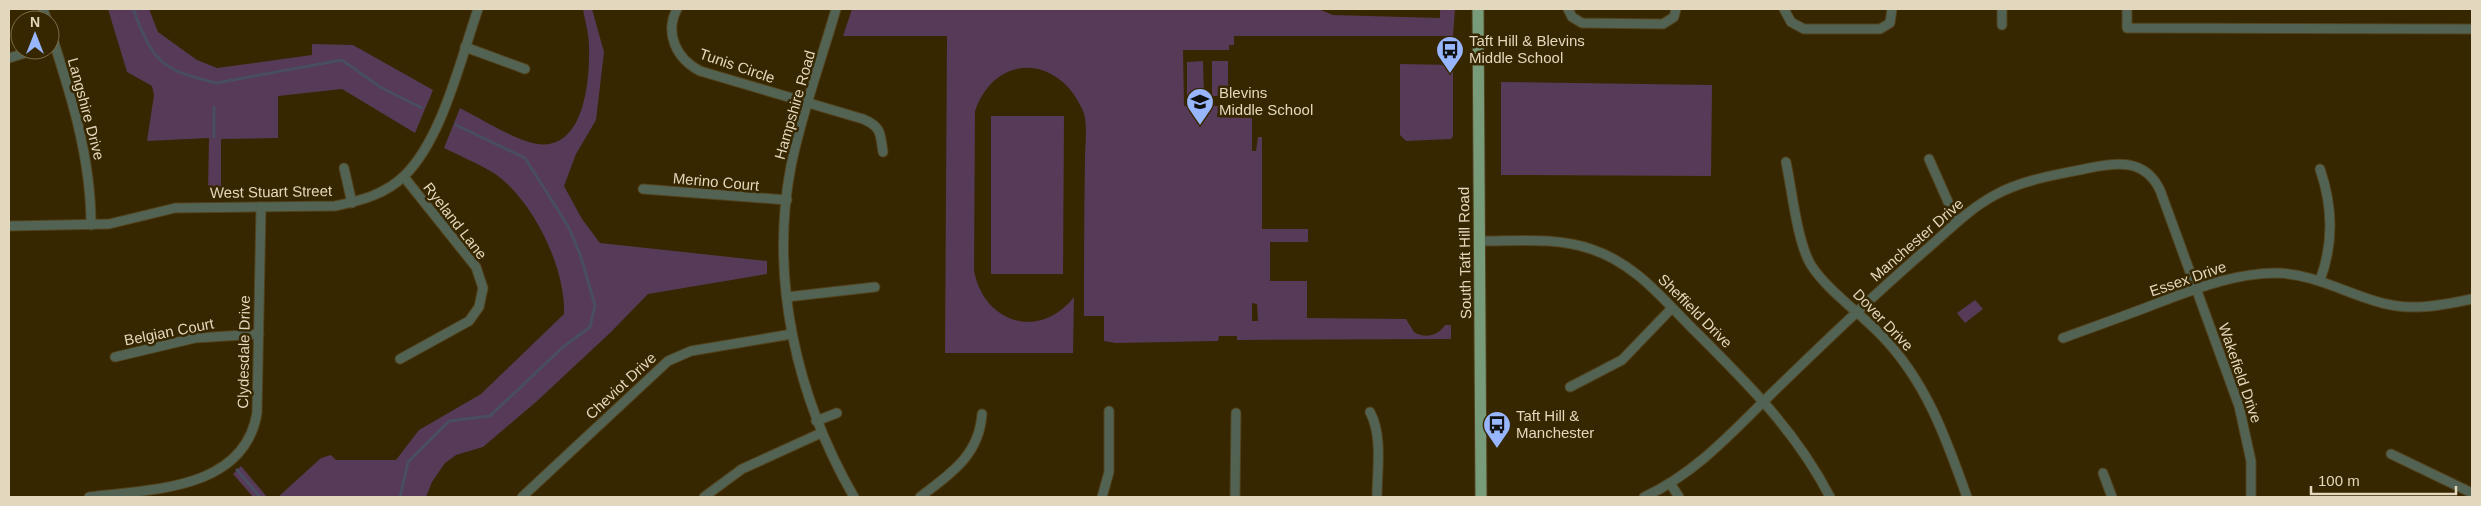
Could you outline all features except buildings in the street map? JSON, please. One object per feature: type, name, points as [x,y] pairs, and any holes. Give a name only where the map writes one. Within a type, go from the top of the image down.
[{"type":"main road","name":"South Taft Hill Road","points":[[1478,9],[1481,240],[1481,497]]},
{"type":"street","name":"West Stuart Street","points":[[9,226],[109,224],[175,208],[317,207],[352,203],[382,192],[404,177],[425,148],[444,107],[478,9]]},
{"type":"street","name":"Tunis Circle","points":[[677,9],[672,23],[674,43],[683,59],[690,66],[700,71],[873,123],[880,131],[882,152]]},
{"type":"street","name":"Hampshire Road","points":[[836,9],[795,149],[787,200],[785,253],[787,297],[799,366],[821,433],[836,466],[854,497]]},
{"type":"street","points":[[1568,9],[1572,17],[1582,23],[1654,24],[1669,22],[1674,18],[1676,9]]},
{"type":"street","points":[[1784,9],[1791,22],[1804,29],[1870,29],[1886,27],[1892,17],[1892,9]]},
{"type":"street","points":[[2002,9],[2002,25]]},
{"type":"street","points":[[2127,9],[2127,28],[2472,29]]},
{"type":"street","points":[[465,47],[525,69]]},
{"type":"street","name":"Langshire Drive","points":[[57,60],[83,144],[91,193],[90,225]]},
{"type":"street","points":[[1929,158],[1958,222]]},
{"type":"street","name":"Dover Drive","points":[[1786,162],[1800,231],[1811,265],[1827,284],[1857,310],[1900,356],[1924,392],[1943,431],[1967,497]]},
{"type":"street","name":"Manchester Drive","points":[[1644,497],[1698,465],[1857,310],[1958,222],[1995,195],[2031,180],[2114,162],[2134,165],[2143,169],[2157,183],[2196,289]]},
{"type":"street","points":[[344,168],[352,203]]},
{"type":"street","points":[[2320,169],[2328,196],[2331,216],[2330,247],[2320,280]]},
{"type":"street","name":"Ryeland Lane","points":[[400,359],[469,321],[479,307],[482,288],[476,267],[404,177]]},
{"type":"street","name":"Merino Court","points":[[644,189],[787,200]]},
{"type":"street","name":"Clydesdale Drive","points":[[89,497],[197,481],[219,470],[232,460],[248,440],[255,427],[257,413],[260,207]]},
{"type":"street","name":"Sheffield Drive","points":[[1481,240],[1572,244],[1591,249],[1630,267],[1765,401],[1802,448],[1830,497]]},
{"type":"street","name":"Essex Drive","points":[[2063,338],[2196,289],[2240,276],[2260,274],[2285,274],[2320,280],[2374,301],[2392,305],[2434,306],[2472,299]]},
{"type":"street","points":[[787,297],[875,287]]},
{"type":"street","name":"Wakefield Drive","points":[[2196,289],[2245,427],[2251,461],[2251,497]]},
{"type":"street","points":[[1570,387],[1622,360],[1672,308]]},
{"type":"street","name":"Belgian Court","points":[[115,357],[195,338],[259,334]]},
{"type":"street","name":"Cheviot Drive","points":[[522,497],[668,361],[691,351],[792,334]]},
{"type":"street","points":[[1102,497],[1109,472],[1109,411]]},
{"type":"street","points":[[1370,412],[1378,438],[1377,497]]},
{"type":"street","points":[[816,421],[837,413]]},
{"type":"street","points":[[1235,497],[1236,413]]},
{"type":"street","points":[[920,497],[967,459],[978,439],[982,414]]},
{"type":"street","points":[[704,497],[742,469],[821,433]]},
{"type":"street","points":[[2391,454],[2472,493]]},
{"type":"street","points":[[2103,473],[2112,497]]},
{"type":"street","points":[[1670,483],[1679,497]]},
{"type":"shaded area","points":[[108,9],[149,9],[158,32],[197,60],[217,68],[312,55],[312,44],[353,45],[433,90],[415,133],[342,89],[278,96],[278,138],[221,139],[221,192],[208,192],[209,138],[147,141],[154,95],[152,86],[127,72]]},
{"type":"shaded area","points":[[583,9],[592,9],[604,52],[596,120],[576,154],[564,186],[582,219],[600,243],[767,261],[767,274],[648,294],[611,332],[536,402],[483,447],[456,455],[445,463],[432,482],[426,497],[278,497],[321,458],[331,455],[336,460],[396,460],[419,430],[481,394],[564,314],[563,296],[553,255],[533,216],[520,198],[507,183],[492,172],[444,148],[460,108],[528,142],[537,144],[553,143],[566,136],[575,125],[586,93],[589,41]]},
{"type":"shaded area","points":[[852,9],[1318,9],[1333,15],[1440,18],[1440,9],[1455,9],[1453,36],[1234,36],[1234,45],[1229,45],[1229,50],[1183,50],[1184,106],[1228,106],[1228,113],[1217,113],[1217,117],[1252,118],[1252,151],[1256,151],[1258,137],[1262,137],[1262,229],[1308,229],[1308,242],[1270,242],[1270,281],[1307,281],[1307,318],[1406,319],[1414,332],[1427,336],[1439,332],[1445,325],[1451,325],[1451,339],[1237,340],[1237,336],[1219,336],[1218,341],[1116,343],[1104,341],[1104,316],[1084,316],[1085,115],[1072,93],[1059,79],[1044,71],[1028,68],[1012,70],[997,78],[985,92],[975,111],[974,270],[979,288],[989,303],[1001,313],[1015,320],[1030,322],[1045,319],[1060,311],[1074,297],[1073,353],[945,353],[947,36],[843,36]],"holes":[[[1252,303],[1257,304],[1258,321],[1252,321]]]},
{"type":"shaded area","points":[[1203,61],[1204,96],[1187,96],[1187,62]]},
{"type":"shaded area","points":[[1212,61],[1228,61],[1228,96],[1212,96]]},
{"type":"shaded area","points":[[1400,64],[1453,65],[1453,136],[1451,139],[1406,141],[1400,135]]},
{"type":"shaded area","points":[[1501,82],[1712,85],[1711,176],[1501,175]]},
{"type":"shaded area","points":[[991,116],[1064,116],[1063,274],[991,274]]},
{"type":"shaded area","points":[[1975,300],[1983,309],[1965,323],[1957,313]]},
{"type":"shaded area","points":[[241,466],[267,497],[253,497],[233,474]]},
{"type":"waterway","points":[[133,9],[140,27],[154,52],[161,61],[182,73],[216,83],[342,60],[380,87],[422,108]]},
{"type":"waterway","points":[[214,107],[214,137]]},
{"type":"waterway","points":[[400,497],[408,462],[449,421],[490,416],[563,347],[590,327],[595,305],[580,254],[568,226],[525,158],[456,125]]},
{"type":"waterway","points":[[237,470],[260,497]]},
{"type":"place","name":"Taft Hill & Blevins Middle School","points":[[1450,74]]},
{"type":"place","name":"Blevins Middle School","points":[[1200,126]]},
{"type":"place","name":"Taft Hill & Manchester","points":[[1497,449]]}]
